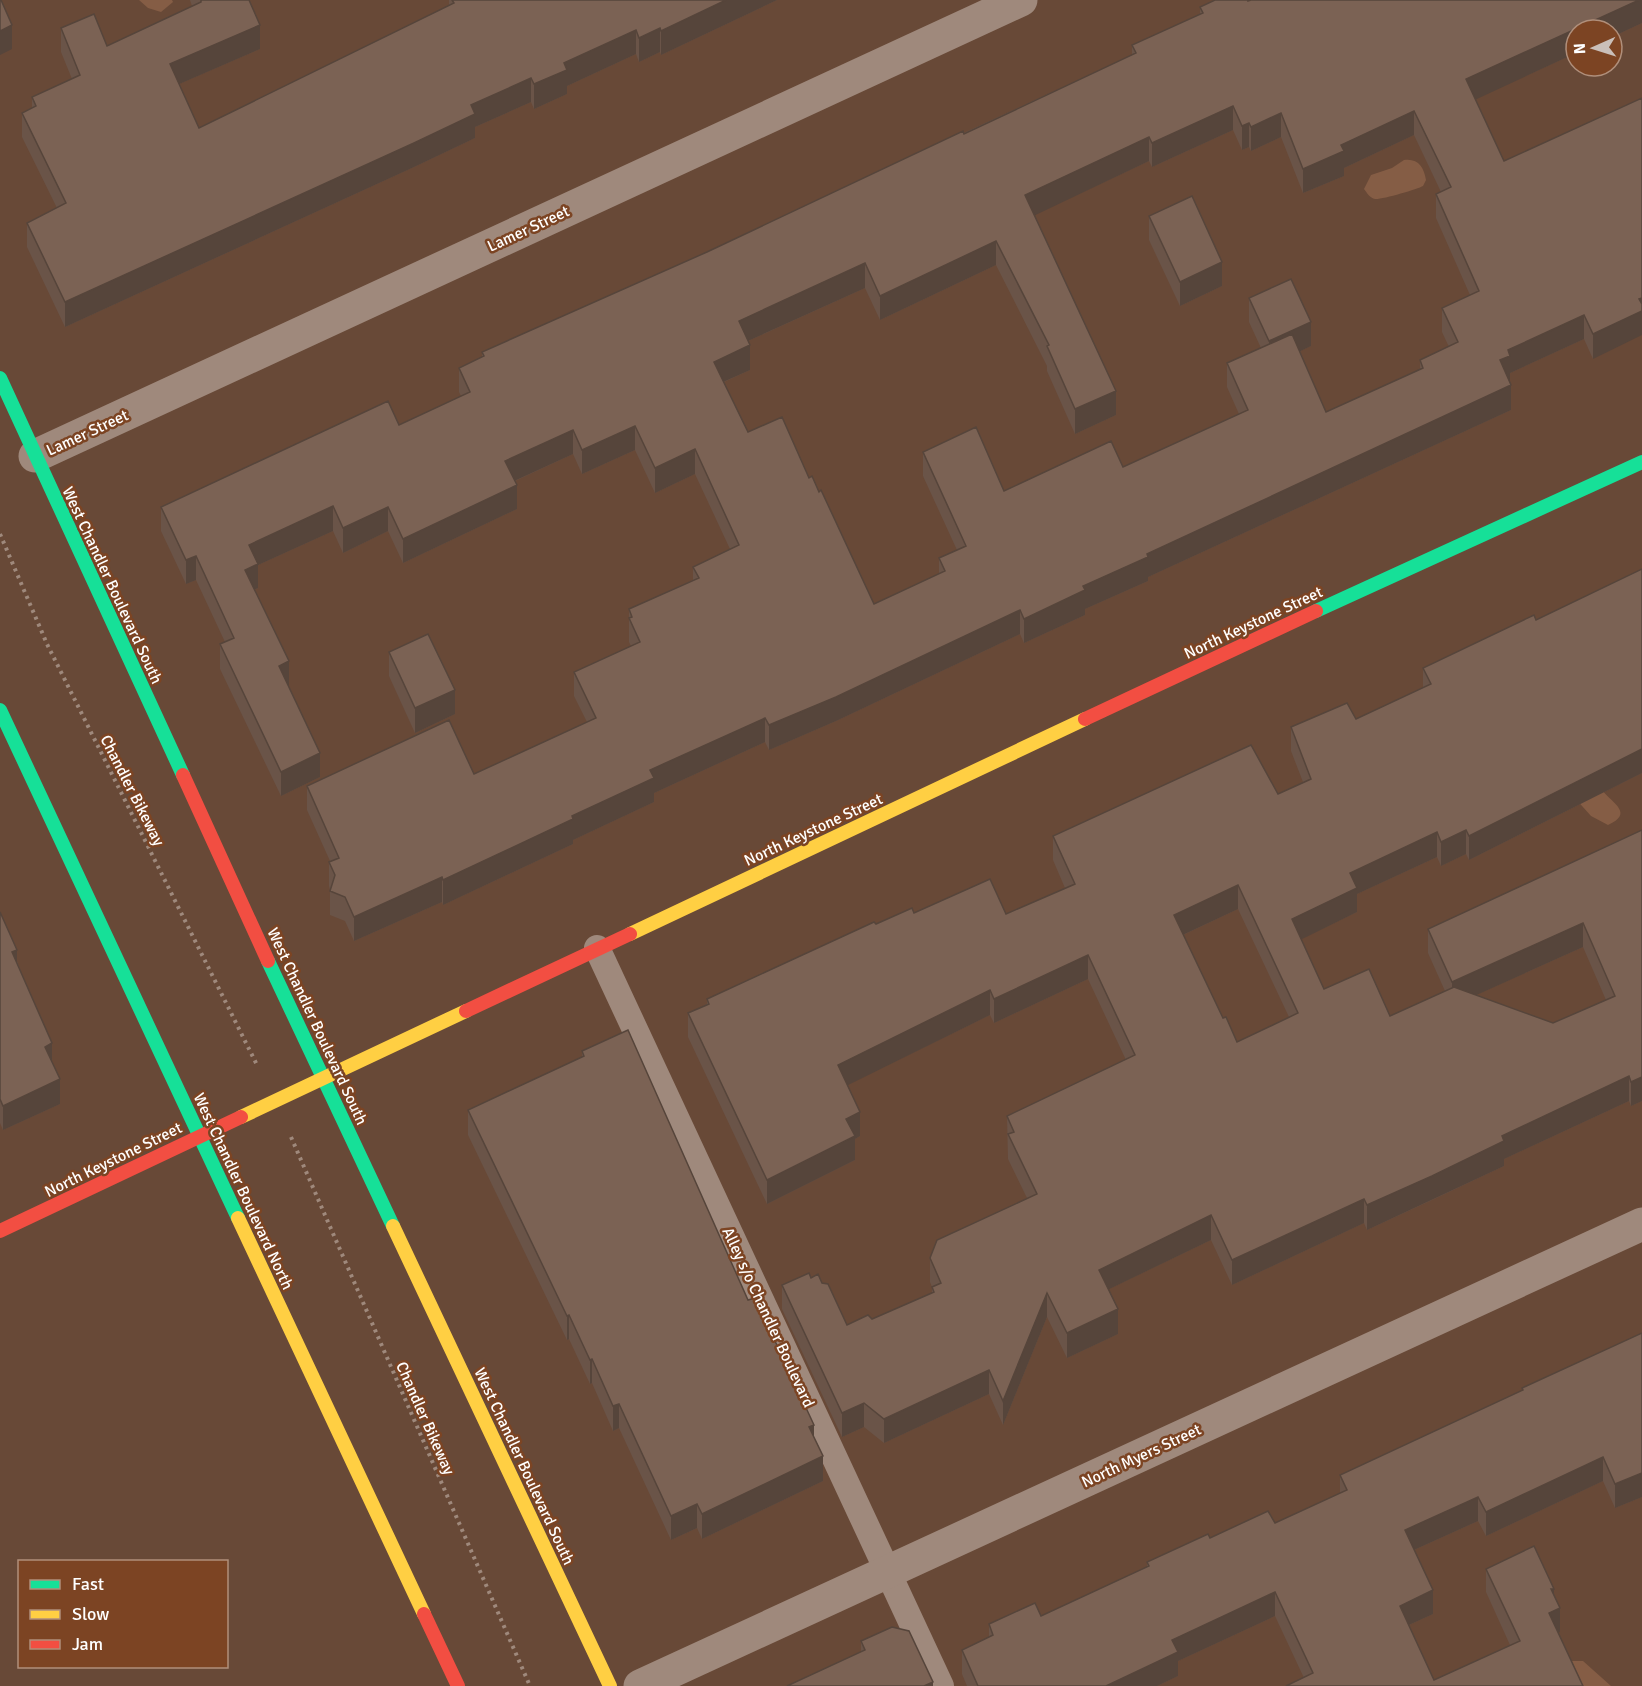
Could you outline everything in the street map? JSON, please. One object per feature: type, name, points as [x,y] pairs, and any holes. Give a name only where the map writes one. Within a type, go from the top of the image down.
[{"type":"main road","name":"West Chandler Boulevard South","points":[[0,378],[323,1078],[610,1686]]},
{"type":"main road","name":"North Keystone Street","points":[[0,1231],[1262,636],[1642,462]]},
{"type":"main road","name":"West Chandler Boulevard North","points":[[0,710],[458,1686]]},
{"type":"street","name":"Lamer Street","points":[[35,456],[1021,0]]},
{"type":"street","name":"North Myers Street","points":[[640,1686],[1642,1224]]},
{"type":"lane","name":"Alley s/o Chandler Boulevard","points":[[597,948],[941,1686]]},
{"type":"path","name":"Chandler Bikeway","points":[[0,534],[47,644],[251,1053]]},
{"type":"path","name":"Chandler Bikeway","points":[[301,1160],[530,1686]]},
{"type":"shaded area","points":[[139,0],[172,0],[173,2],[161,12],[148,8]]},
{"type":"shaded area","points":[[1404,160],[1413,160],[1422,167],[1426,180],[1423,186],[1384,198],[1375,199],[1370,196],[1364,189],[1371,175],[1392,168]]},
{"type":"shaded area","points":[[1603,791],[1616,804],[1620,812],[1616,821],[1608,825],[1591,816],[1574,797]]},
{"type":"shaded area","points":[[1572,1661],[1583,1661],[1611,1686],[1578,1686],[1569,1665]]},
{"type":"building","points":[[0,0],[12,25],[0,31]]},
{"type":"building","points":[[201,0],[249,0],[260,25],[170,64],[199,128],[454,3],[452,0],[726,0],[661,31],[660,28],[639,38],[636,30],[564,63],[567,70],[534,84],[531,78],[471,105],[475,114],[65,302],[27,223],[66,203],[22,113],[36,106],[32,97],[80,75],[61,28],[94,14],[107,46]]},
{"type":"building","points":[[1215,0],[1639,0],[1600,18],[1564,18],[1564,34],[1466,79],[1504,161],[1642,98],[1642,298],[1639,299],[1642,311],[1593,334],[1584,315],[1508,350],[1510,356],[1500,360],[1511,385],[1147,554],[1148,557],[1083,586],[1085,590],[1024,619],[1020,610],[836,697],[769,725],[765,718],[650,770],[654,778],[572,816],[573,819],[443,880],[442,877],[354,917],[345,897],[330,891],[335,875],[329,862],[339,858],[307,786],[449,720],[474,774],[596,718],[574,672],[640,642],[629,618],[632,617],[629,609],[699,578],[693,567],[739,545],[695,449],[655,468],[635,426],[582,450],[573,430],[505,461],[517,485],[403,539],[388,507],[343,528],[333,506],[249,545],[258,564],[245,570],[289,661],[279,666],[320,753],[281,772],[220,644],[234,638],[196,556],[186,560],[161,507],[388,401],[399,425],[470,392],[459,368],[484,356],[482,352],[707,252],[963,131],[964,134],[1136,53],[1132,45],[1203,13],[1200,7]],"holes":[[[1233,106],[1242,126],[1249,123],[1251,127],[1281,113],[1303,169],[1344,151],[1341,145],[1414,111],[1451,187],[1436,194],[1479,291],[1442,308],[1458,342],[1420,360],[1423,368],[1326,412],[1292,334],[1227,363],[1248,410],[1123,467],[1111,441],[1004,491],[976,427],[923,452],[966,546],[939,558],[945,571],[874,604],[821,490],[819,492],[812,476],[809,478],[782,417],[748,432],[714,362],[750,345],[739,321],[865,263],[880,296],[996,241],[1049,345],[1047,346],[1075,409],[1116,391],[1025,195],[1149,137],[1152,143]]]},
{"type":"building","points":[[1192,196],[1222,262],[1180,282],[1149,216]]},
{"type":"building","points":[[1291,279],[1311,322],[1269,341],[1249,298]]},
{"type":"building","points":[[1642,569],[1642,749],[1469,836],[1466,830],[1441,842],[1437,832],[1350,873],[1357,888],[1292,919],[1324,989],[1369,969],[1390,1016],[1454,987],[1553,1023],[1615,996],[1583,923],[1452,982],[1428,929],[1642,830],[1642,1077],[1631,1082],[1629,1076],[1502,1136],[1504,1141],[1432,1176],[1367,1205],[1364,1199],[1232,1260],[1211,1215],[1099,1270],[1118,1309],[1067,1333],[1047,1293],[1003,1401],[989,1370],[884,1419],[864,1403],[842,1413],[782,1285],[809,1273],[811,1278],[818,1274],[822,1283],[828,1284],[847,1325],[868,1315],[872,1319],[934,1292],[932,1287],[941,1283],[930,1258],[937,1240],[1037,1194],[1008,1134],[1014,1132],[1007,1116],[1135,1055],[1088,955],[994,999],[990,990],[838,1065],[860,1112],[846,1119],[855,1136],[767,1180],[688,1013],[709,1004],[707,999],[874,922],[876,924],[912,908],[914,913],[990,879],[1006,914],[1075,884],[1053,836],[1251,745],[1278,794],[1311,779],[1291,727],[1347,703],[1356,719],[1431,684],[1423,668],[1534,615],[1536,620]],"holes":[[[1238,885],[1298,1013],[1237,1042],[1226,1017],[1223,1018],[1174,915]]]},
{"type":"building","points":[[428,634],[455,690],[415,708],[389,652]]},
{"type":"building","points":[[0,912],[17,950],[12,952],[52,1043],[45,1047],[60,1079],[3,1106],[0,1099]]},
{"type":"building","points":[[628,1030],[748,1300],[755,1298],[814,1425],[809,1427],[823,1456],[702,1514],[697,1504],[671,1516],[619,1404],[613,1406],[592,1359],[590,1360],[569,1315],[567,1316],[468,1110],[584,1056],[582,1051]]},
{"type":"building","points":[[1642,1333],[1642,1473],[1615,1484],[1603,1457],[1486,1512],[1478,1497],[1405,1530],[1433,1590],[1400,1606],[1434,1680],[1520,1641],[1486,1569],[1534,1546],[1554,1589],[1551,1589],[1560,1608],[1549,1613],[1583,1686],[1286,1686],[1313,1673],[1275,1592],[1172,1640],[1178,1652],[1106,1686],[978,1686],[962,1650],[993,1635],[989,1624],[1035,1603],[1041,1616],[1149,1566],[1147,1562],[1208,1534],[1210,1538],[1268,1511],[1275,1523],[1347,1490],[1340,1475]]},
{"type":"building","points":[[892,1627],[909,1631],[933,1682],[924,1686],[787,1686],[865,1650],[861,1641]]},
{"type":"traffic: fast","points":[[0,378],[183,775]]},
{"type":"traffic: fast","points":[[1316,611],[1642,462]]},
{"type":"traffic: fast","points":[[0,710],[238,1218]]},
{"type":"traffic: fast","points":[[268,961],[393,1226]]},
{"type":"traffic: slow","points":[[630,934],[1085,719]]},
{"type":"traffic: slow","points":[[241,1117],[466,1011]]},
{"type":"traffic: slow","points":[[238,1218],[424,1614]]},
{"type":"traffic: slow","points":[[393,1226],[610,1686]]},
{"type":"traffic: jam","points":[[1085,719],[1316,611]]},
{"type":"traffic: jam","points":[[183,775],[268,961]]},
{"type":"traffic: jam","points":[[466,1011],[630,934]]},
{"type":"traffic: jam","points":[[0,1231],[241,1117]]},
{"type":"traffic: jam","points":[[424,1614],[458,1686]]}]
